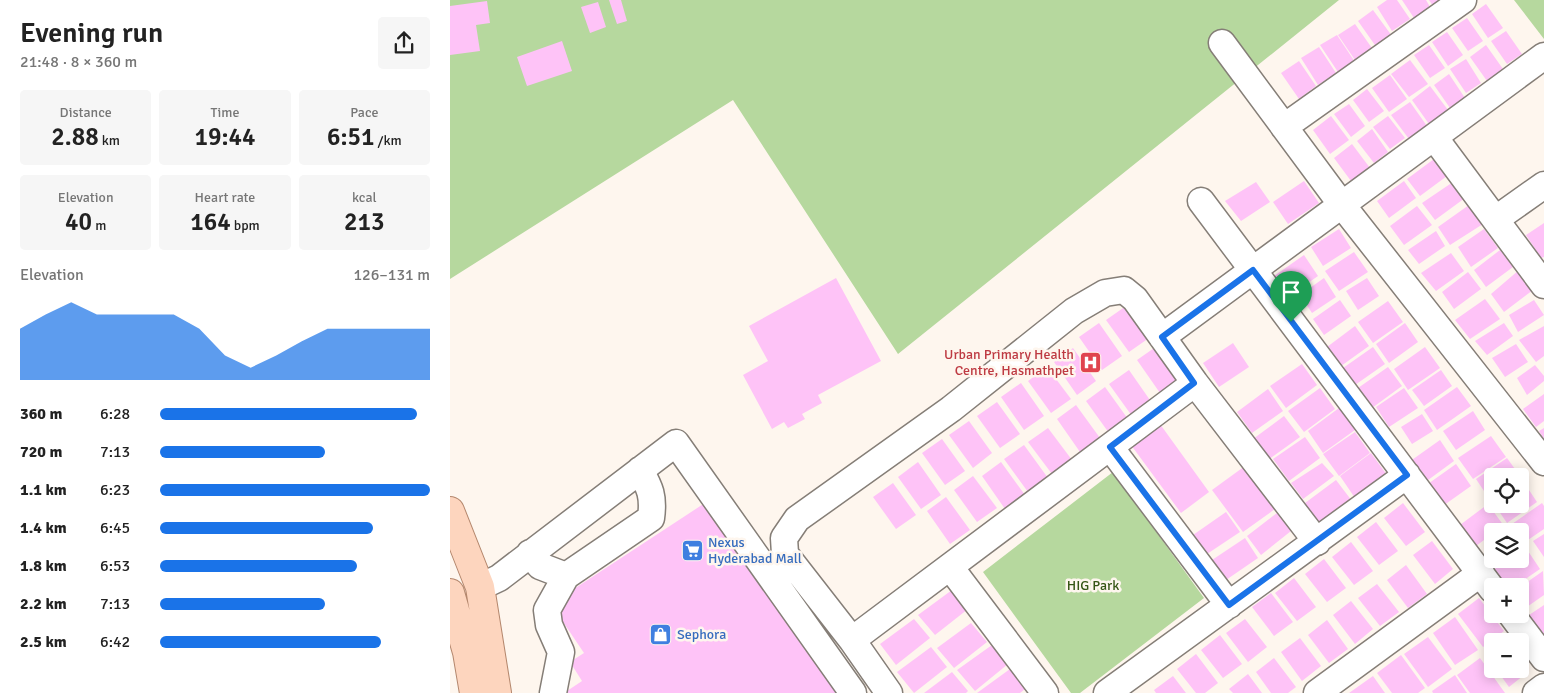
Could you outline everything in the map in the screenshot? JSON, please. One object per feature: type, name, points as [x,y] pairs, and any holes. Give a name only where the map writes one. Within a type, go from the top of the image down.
[{"type":"main road","points":[[450,511],[480,587],[497,693]]},
{"type":"main road","points":[[450,593],[467,652],[474,693]]},
{"type":"street","points":[[1284,127],[1462,0]]},
{"type":"street","points":[[1222,43],[1342,204],[1544,462]]},
{"type":"street","points":[[1162,337],[1544,56]]},
{"type":"street","points":[[1434,137],[1544,285]]},
{"type":"street","points":[[1496,219],[1544,185]]},
{"type":"street","points":[[1201,201],[1485,578]]},
{"type":"street","points":[[890,693],[852,640],[785,554],[784,538],[797,519],[951,409],[1074,311],[1105,293],[1124,290],[1135,299],[1194,383],[1317,542]]},
{"type":"street","points":[[852,640],[1194,383]]},
{"type":"street","points":[[480,587],[498,578],[676,443],[853,693]]},
{"type":"street","points":[[1110,447],[1229,605]]},
{"type":"street","points":[[553,693],[561,652],[549,625],[547,610],[566,576],[651,518],[653,505],[650,488],[640,470]]},
{"type":"street","points":[[1107,693],[1407,475]]},
{"type":"street","points":[[530,553],[540,566],[566,576]]},
{"type":"street","points":[[950,566],[1045,693]]},
{"type":"street","points":[[1317,693],[1484,583]]},
{"type":"street","points":[[1518,623],[1544,658]]},
{"type":"street","points":[[1536,693],[1544,687]]},
{"type":"green space","points":[[450,0],[1339,0],[898,354],[733,100],[450,279]]},
{"type":"green space","points":[[1514,0],[1544,0],[1544,39]]},
{"type":"green space","name":"HIG Park","points":[[1113,472],[1204,598],[1080,693],[1071,693],[983,572]]},
{"type":"building","points":[[609,0],[621,0],[627,21],[617,24]]},
{"type":"building","points":[[1387,0],[1397,0],[1410,19],[1392,31],[1377,7]]},
{"type":"building","points":[[1402,0],[1426,0],[1430,7],[1414,18]]},
{"type":"building","points":[[1429,0],[1442,0],[1433,6]]},
{"type":"building","points":[[487,1],[490,23],[476,25],[480,51],[450,55],[450,6]]},
{"type":"building","points":[[598,2],[606,27],[590,33],[581,7]]},
{"type":"building","points":[[1486,4],[1503,28],[1488,38],[1472,14]]},
{"type":"building","points":[[1373,10],[1392,36],[1377,48],[1358,21]]},
{"type":"building","points":[[1467,18],[1483,41],[1468,51],[1452,28]]},
{"type":"building","points":[[1355,24],[1374,51],[1357,63],[1338,35]]},
{"type":"building","points":[[1506,31],[1522,54],[1507,64],[1491,41]]},
{"type":"building","points":[[1447,32],[1463,55],[1448,66],[1432,42]]},
{"type":"building","points":[[1337,35],[1355,62],[1338,72],[1320,45]]},
{"type":"building","points":[[562,41],[572,71],[527,86],[517,57]]},
{"type":"building","points":[[1429,45],[1445,68],[1430,78],[1414,55]]},
{"type":"building","points":[[1486,45],[1503,69],[1487,81],[1470,57]]},
{"type":"building","points":[[1319,47],[1336,73],[1318,85],[1301,58]]},
{"type":"building","points":[[1466,59],[1481,83],[1466,93],[1450,69]]},
{"type":"building","points":[[1410,60],[1428,84],[1409,97],[1391,74]]},
{"type":"building","points":[[1299,61],[1316,86],[1299,99],[1281,73]]},
{"type":"building","points":[[1449,74],[1465,98],[1450,108],[1434,85]]},
{"type":"building","points":[[1390,75],[1407,99],[1389,112],[1372,88]]},
{"type":"building","points":[[1430,86],[1448,110],[1429,124],[1412,100]]},
{"type":"building","points":[[1367,89],[1384,111],[1369,122],[1353,100]]},
{"type":"building","points":[[1410,102],[1427,126],[1409,139],[1391,115]]},
{"type":"building","points":[[1349,104],[1365,126],[1351,137],[1334,114]]},
{"type":"building","points":[[1331,116],[1349,140],[1330,154],[1313,130]]},
{"type":"building","points":[[1388,116],[1405,138],[1390,149],[1373,127]]},
{"type":"building","points":[[1372,129],[1388,152],[1374,163],[1357,141]]},
{"type":"building","points":[[1352,144],[1370,168],[1351,181],[1334,158]]},
{"type":"building","points":[[1434,159],[1447,176],[1420,196],[1407,179]]},
{"type":"building","points":[[1304,181],[1319,203],[1288,224],[1273,202]]},
{"type":"building","points":[[1404,181],[1416,198],[1389,218],[1377,201]]},
{"type":"building","points":[[1256,182],[1270,202],[1241,221],[1225,201]]},
{"type":"building","points":[[1453,182],[1465,198],[1435,220],[1422,203]]},
{"type":"building","points":[[1469,205],[1483,224],[1450,245],[1438,227]]},
{"type":"building","points":[[1417,206],[1432,225],[1404,245],[1390,226]]},
{"type":"building","points":[[1544,223],[1544,257],[1541,258],[1526,235]]},
{"type":"building","points":[[1339,229],[1351,248],[1323,266],[1311,247]]},
{"type":"building","points":[[1484,229],[1498,248],[1471,267],[1458,247]]},
{"type":"building","points":[[1436,231],[1445,246],[1419,264],[1408,250]]},
{"type":"building","points":[[1500,250],[1513,267],[1486,287],[1474,270]]},
{"type":"building","points":[[1354,252],[1368,272],[1339,291],[1325,271]]},
{"type":"building","points":[[1451,253],[1464,271],[1436,291],[1421,273]]},
{"type":"building","points":[[1304,255],[1318,276],[1288,297],[1274,276]]},
{"type":"building","points":[[1519,270],[1533,290],[1504,312],[1491,294]]},
{"type":"building","points":[[1468,272],[1481,289],[1454,309],[1442,292]]},
{"type":"building","points":[[836,278],[881,361],[818,395],[822,403],[802,414],[805,419],[788,428],[784,422],[772,429],[743,375],[768,361],[749,326]]},
{"type":"building","points":[[1324,278],[1336,297],[1312,313],[1300,295]]},
{"type":"building","points":[[1367,278],[1379,296],[1358,310],[1346,291]]},
{"type":"building","points":[[1485,299],[1500,319],[1470,339],[1455,320]]},
{"type":"building","points":[[1340,300],[1351,316],[1324,335],[1313,319]]},
{"type":"building","points":[[1534,300],[1544,315],[1518,332],[1509,315]]},
{"type":"building","points":[[1388,301],[1403,322],[1373,343],[1358,322]]},
{"type":"building","points":[[1126,306],[1149,338],[1129,352],[1106,320]]},
{"type":"building","points":[[1099,323],[1122,356],[1102,370],[1079,337]]},
{"type":"building","points":[[1405,323],[1418,342],[1389,363],[1376,344]]},
{"type":"building","points":[[1504,323],[1513,336],[1487,355],[1475,341]]},
{"type":"building","points":[[1355,326],[1369,346],[1341,366],[1327,347]]},
{"type":"building","points":[[1544,326],[1544,356],[1536,362],[1519,340]]},
{"type":"building","points":[[1233,343],[1249,367],[1219,387],[1203,363]]},
{"type":"building","points":[[1516,344],[1528,362],[1505,377],[1492,358]]},
{"type":"building","points":[[1157,346],[1180,378],[1160,393],[1137,360]]},
{"type":"building","points":[[1373,347],[1385,364],[1355,385],[1343,368]]},
{"type":"building","points":[[1425,347],[1440,368],[1408,390],[1394,369]]},
{"type":"building","points":[[1073,348],[1096,381],[1077,395],[1054,362]]},
{"type":"building","points":[[1302,364],[1317,385],[1286,408],[1270,386]]},
{"type":"building","points":[[1535,365],[1544,376],[1544,381],[1527,395],[1517,378]]},
{"type":"building","points":[[1047,367],[1071,399],[1051,413],[1028,381]]},
{"type":"building","points":[[1388,367],[1402,386],[1372,408],[1358,388]]},
{"type":"building","points":[[1129,370],[1152,403],[1132,416],[1109,384]]},
{"type":"building","points":[[1441,370],[1452,386],[1424,406],[1412,390]]},
{"type":"building","points":[[1021,383],[1044,416],[1024,430],[1001,397]]},
{"type":"building","points":[[1105,387],[1128,419],[1109,433],[1086,401]]},
{"type":"building","points":[[1457,387],[1471,406],[1437,430],[1424,410]]},
{"type":"building","points":[[1320,388],[1335,409],[1304,432],[1288,411]]},
{"type":"building","points":[[1404,388],[1418,408],[1389,427],[1376,407]]},
{"type":"building","points":[[1268,389],[1283,411],[1252,433],[1237,412]]},
{"type":"building","points":[[1544,394],[1544,421],[1536,427],[1523,409]]},
{"type":"building","points":[[997,402],[1020,434],[1000,448],[977,416]]},
{"type":"building","points":[[1076,405],[1100,438],[1080,452],[1057,419]]},
{"type":"building","points":[[1339,408],[1355,430],[1323,453],[1308,431]]},
{"type":"building","points":[[1473,411],[1485,430],[1456,450],[1443,431]]},
{"type":"building","points":[[1422,414],[1433,431],[1412,444],[1401,427]]},
{"type":"building","points":[[1284,416],[1300,437],[1268,460],[1253,439]]},
{"type":"building","points":[[969,421],[992,453],[973,468],[949,435]]},
{"type":"building","points":[[1160,424],[1209,492],[1181,513],[1131,445]]},
{"type":"building","points":[[1048,428],[1072,460],[1052,474],[1028,442]]},
{"type":"building","points":[[1544,428],[1544,439],[1539,431]]},
{"type":"building","points":[[1355,432],[1370,453],[1339,476],[1323,454]]},
{"type":"building","points":[[1491,436],[1506,457],[1490,468],[1484,468],[1484,472],[1473,479],[1458,458]]},
{"type":"building","points":[[1305,437],[1320,458],[1289,481],[1273,459]]},
{"type":"building","points":[[942,439],[965,471],[945,485],[922,453]]},
{"type":"building","points":[[1440,440],[1454,461],[1424,483],[1409,462]]},
{"type":"building","points":[[1024,445],[1048,478],[1028,492],[1004,459]]},
{"type":"building","points":[[1371,453],[1387,475],[1355,498],[1340,476]]},
{"type":"building","points":[[1507,458],[1514,468],[1492,468]]},
{"type":"building","points":[[918,462],[941,495],[921,509],[898,477]]},
{"type":"building","points":[[1001,462],[1025,495],[1005,509],[982,476]]},
{"type":"building","points":[[1322,463],[1334,476],[1303,499],[1291,483]]},
{"type":"building","points":[[1456,464],[1471,486],[1440,508],[1425,486]]},
{"type":"building","points":[[1245,466],[1275,509],[1243,532],[1212,490]]},
{"type":"building","points":[[1484,474],[1484,491],[1476,479]]},
{"type":"building","points":[[973,476],[997,508],[977,522],[954,490]]},
{"type":"building","points":[[1336,480],[1352,501],[1320,524],[1305,503]]},
{"type":"building","points":[[893,483],[916,515],[896,529],[873,497]]},
{"type":"building","points":[[1529,490],[1537,502],[1529,508]]},
{"type":"building","name":"Nexus Hyderabad Mall","points":[[714,497],[849,693],[564,693],[582,681],[570,662],[584,653],[551,604]]},
{"type":"building","points":[[946,497],[970,530],[950,544],[927,511]]},
{"type":"building","points":[[1403,503],[1425,532],[1406,546],[1384,518]]},
{"type":"building","points":[[1542,503],[1544,506],[1544,529],[1529,539],[1529,523],[1513,523]]},
{"type":"building","points":[[1484,507],[1484,513],[1495,513],[1502,523],[1484,523],[1484,540],[1476,546],[1460,525]]},
{"type":"building","points":[[1226,512],[1240,532],[1207,554],[1193,535]]},
{"type":"building","points":[[1277,513],[1291,531],[1261,555],[1247,536]]},
{"type":"building","points":[[1500,513],[1521,513],[1507,523]]},
{"type":"building","points":[[1376,522],[1398,551],[1379,565],[1357,537]]},
{"type":"building","points":[[1544,534],[1544,557],[1533,541]]},
{"type":"building","points":[[1245,538],[1258,558],[1226,580],[1212,560]]},
{"type":"building","points":[[1432,541],[1453,569],[1435,584],[1413,555]]},
{"type":"building","points":[[1351,542],[1373,571],[1354,585],[1332,557]]},
{"type":"building","points":[[1529,552],[1540,569],[1527,578],[1498,578],[1493,570],[1496,568],[1529,568]]},
{"type":"building","points":[[1324,559],[1346,588],[1327,602],[1305,574]]},
{"type":"building","points":[[1406,565],[1427,594],[1408,608],[1387,580]]},
{"type":"building","points":[[1543,571],[1544,595],[1529,606],[1529,581]]},
{"type":"building","points":[[1294,578],[1316,607],[1297,621],[1275,593]]},
{"type":"building","points":[[1377,584],[1399,612],[1380,626],[1358,598]]},
{"type":"building","points":[[952,590],[968,609],[935,635],[918,615]]},
{"type":"building","points":[[1271,593],[1293,622],[1274,636],[1252,607]]},
{"type":"building","points":[[1479,598],[1484,605],[1484,623],[1498,623],[1504,631],[1501,633],[1484,633],[1483,647],[1458,614]]},
{"type":"building","points":[[1351,601],[1373,629],[1355,644],[1333,615]]},
{"type":"building","points":[[1544,605],[1544,636],[1529,620],[1529,615]]},
{"type":"building","points":[[1455,617],[1478,650],[1455,665],[1433,633]]},
{"type":"building","points":[[914,619],[930,638],[896,665],[880,644]]},
{"type":"building","points":[[1245,619],[1267,647],[1248,662],[1226,633]]},
{"type":"building","points":[[1327,620],[1348,649],[1329,663],[1308,635]]},
{"type":"building","points":[[971,623],[987,642],[954,668],[937,648]]},
{"type":"building","points":[[1220,635],[1242,664],[1223,678],[1201,650]]},
{"type":"building","points":[[1428,637],[1452,669],[1428,687],[1404,654]]},
{"type":"building","points":[[1300,638],[1321,666],[1302,681],[1281,652]]},
{"type":"building","points":[[992,645],[1008,664],[975,691],[957,670]]},
{"type":"building","points":[[931,647],[947,667],[914,693],[897,672]]},
{"type":"building","points":[[1196,654],[1218,683],[1205,693],[1196,693],[1177,669]]},
{"type":"building","points":[[1401,655],[1425,688],[1418,693],[1392,693],[1377,673]]},
{"type":"building","points":[[1274,658],[1296,687],[1288,693],[1271,693],[1256,672]]},
{"type":"building","points":[[1480,658],[1484,664],[1484,678],[1494,678],[1505,693],[1470,693],[1457,675]]},
{"type":"building","points":[[1010,669],[1025,689],[1020,693],[977,693]]},
{"type":"building","points":[[952,672],[968,691],[966,693],[924,693]]},
{"type":"building","points":[[1248,674],[1262,693],[1233,693],[1229,689]]},
{"type":"building","points":[[1455,675],[1467,693],[1433,693],[1432,691]]},
{"type":"building","points":[[1173,676],[1186,693],[1156,693],[1154,690]]},
{"type":"building","points":[[1373,676],[1385,693],[1349,693]]},
{"type":"building","points":[[1502,678],[1520,678],[1509,687]]},
{"type":"place","name":"Urban Primary Health Centre, Hasmathpet","points":[[1090,362]]},
{"type":"place","name":"Nexus Hyderabad Mall","points":[[692,550]]},
{"type":"place","name":"Sephora","points":[[661,634]]},
{"type":"route","points":[[1253,270],[1291,322],[1407,475],[1229,605],[1110,447],[1194,383],[1162,337],[1253,270]]}]
